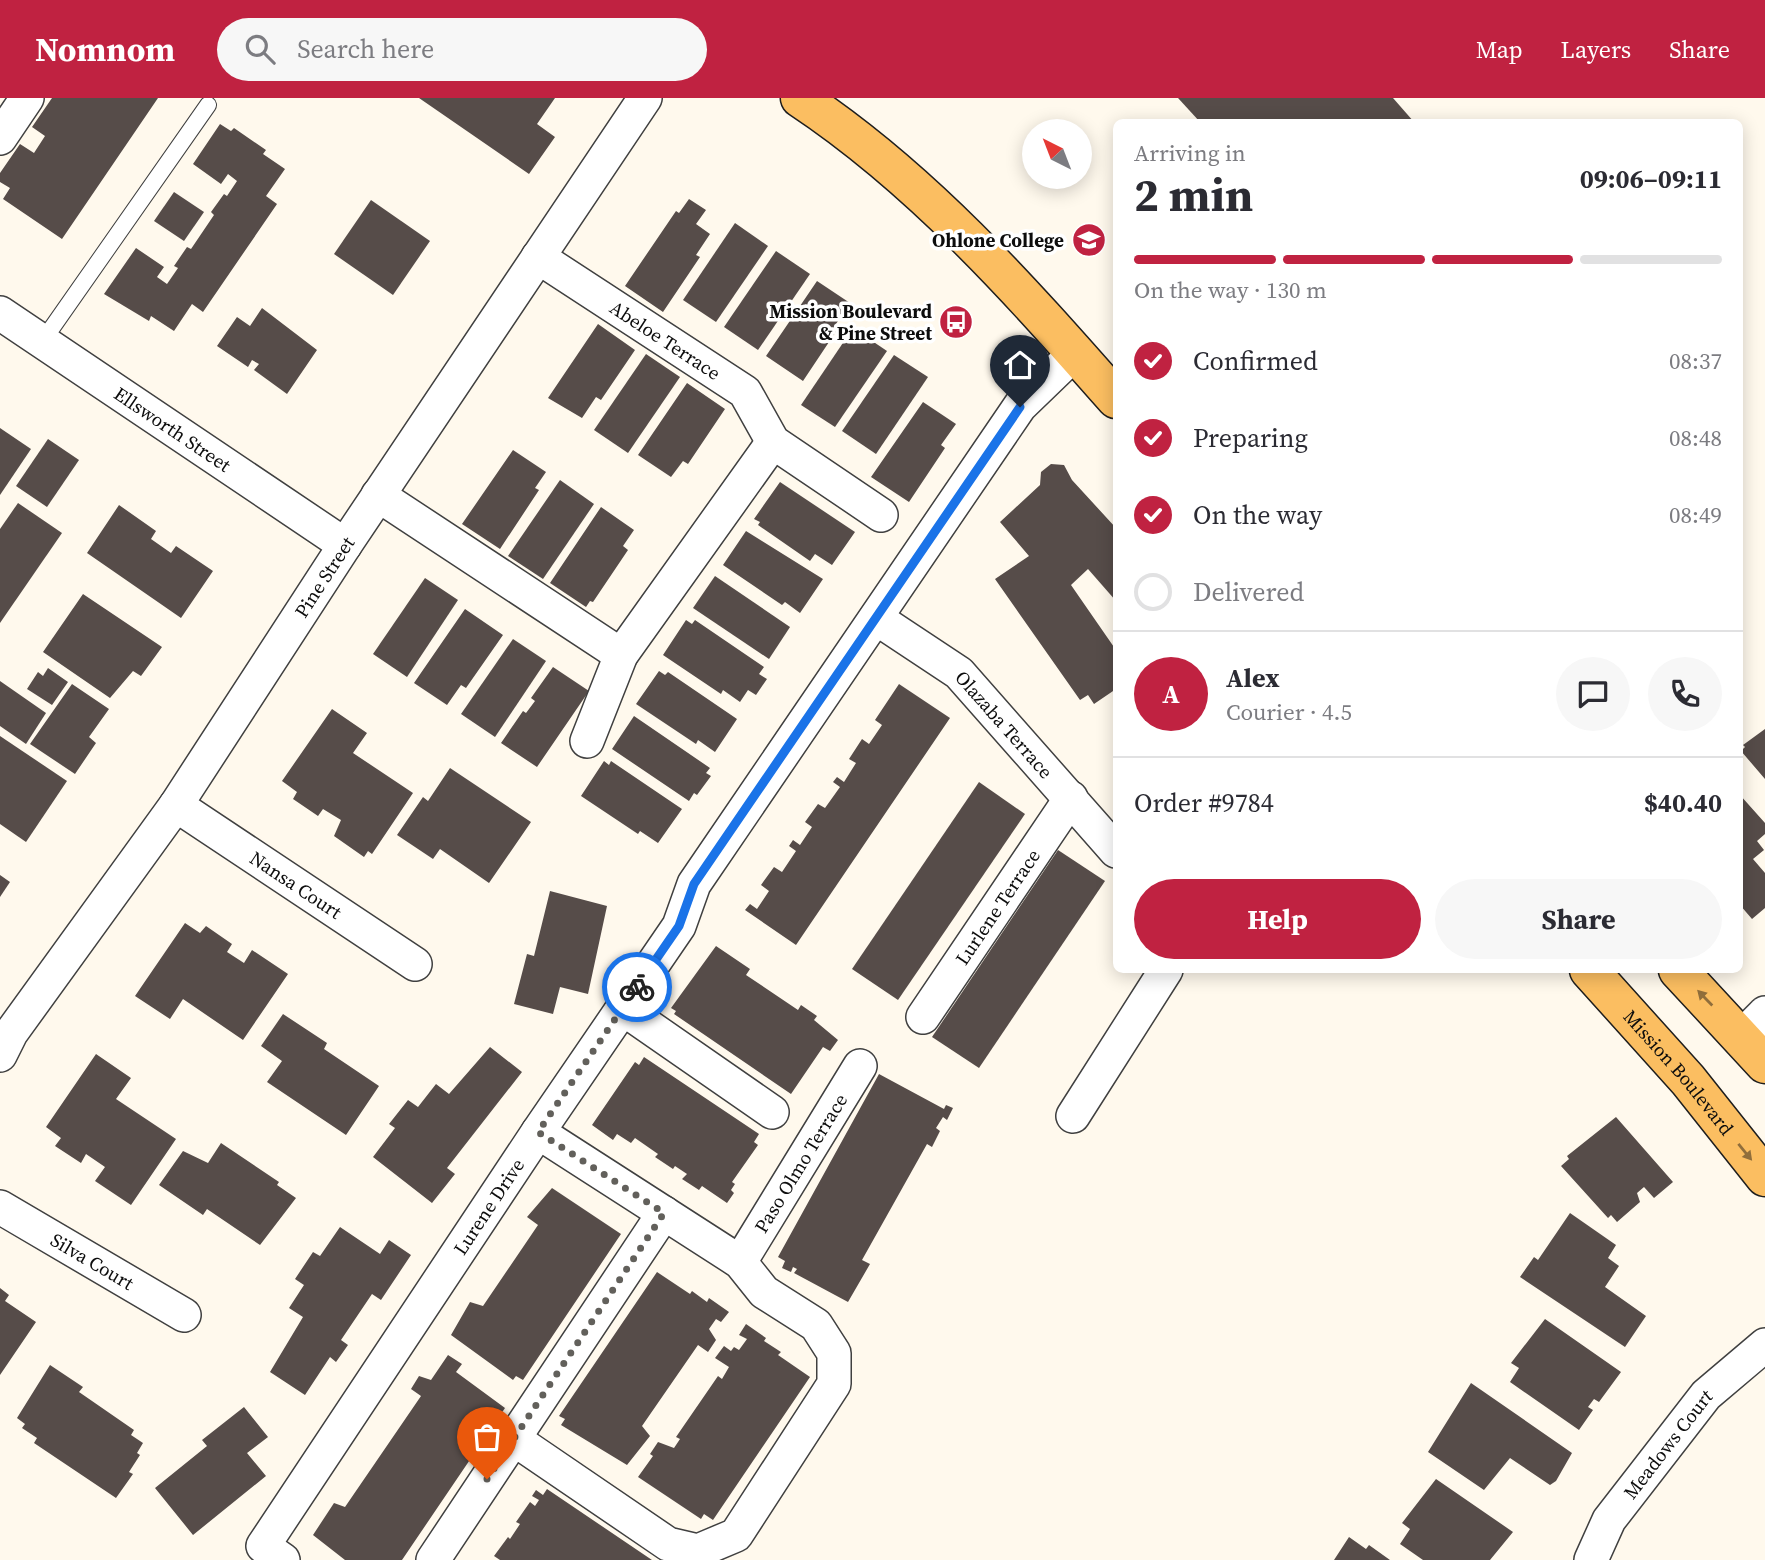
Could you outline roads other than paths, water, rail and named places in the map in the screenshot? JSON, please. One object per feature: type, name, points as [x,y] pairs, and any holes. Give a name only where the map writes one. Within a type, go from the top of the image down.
[{"type":"main road","points":[[800,98],[838,123],[945,214],[1076,352],[1113,395]]},
{"type":"main road","name":"Mission Boulevard","points":[[1592,973],[1688,1080],[1765,1177]]},
{"type":"main road","points":[[1681,973],[1757,1038]]},
{"type":"street","points":[[0,138],[27,98]]},
{"type":"street","name":"Pine Street","points":[[4,1038],[176,805],[378,495],[645,98]]},
{"type":"street","name":"Abeloe Terrace","points":[[538,257],[745,392],[773,442],[881,515]]},
{"type":"street","name":"Ellsworth Street","points":[[0,313],[345,545]]},
{"type":"street","name":"Lurene Drive","points":[[273,1553],[538,1132],[679,926],[694,884],[1020,407],[1076,352]]},
{"type":"street","points":[[587,741],[621,655],[773,442]]},
{"type":"street","points":[[378,495],[621,655]]},
{"type":"street","name":"Olazaba Terrace","points":[[876,618],[959,673],[1113,847]]},
{"type":"street","name":"Lurlene Terrace","points":[[923,1017],[1071,798]]},
{"type":"street","name":"Nansa Court","points":[[176,805],[415,964]]},
{"type":"street","points":[[1073,1116],[1164,973]]},
{"type":"street","points":[[622,1008],[772,1112]]},
{"type":"street","name":"Paso Olmo Terrace","points":[[740,1262],[860,1066]]},
{"type":"street","points":[[514,1439],[668,1544],[698,1551],[736,1535],[834,1384],[834,1353],[816,1325],[764,1292],[740,1262],[538,1132]]},
{"type":"street","name":"Silva Court","points":[[0,1207],[184,1315]]},
{"type":"street","points":[[433,1560],[664,1213]]},
{"type":"street","name":"Meadows Court","points":[[1591,1560],[1609,1520],[1706,1395],[1765,1345]]},
{"type":"lane","points":[[42,342],[208,105]]},
{"type":"place","name":"Ohlone College","points":[[1089,240]]},
{"type":"place","name":"Mission Boulevard & Pine Street","points":[[956,322]]}]
